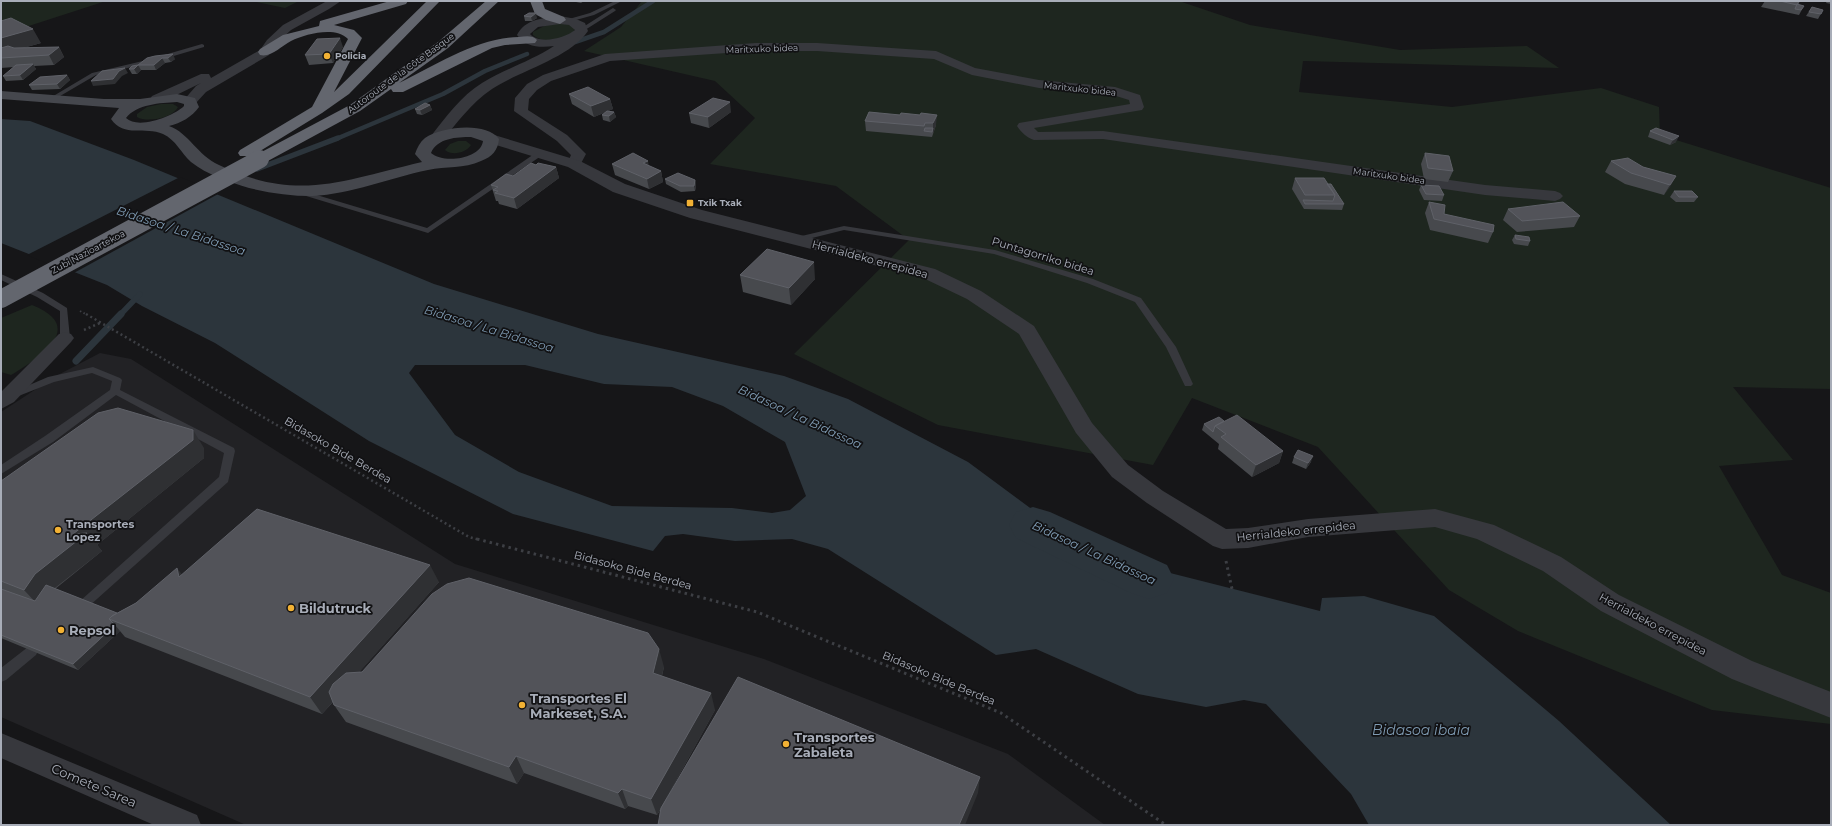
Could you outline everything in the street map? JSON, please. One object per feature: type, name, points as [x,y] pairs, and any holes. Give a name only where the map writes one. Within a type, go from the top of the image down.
[{"type":"highway","points":[[268,43],[301,28],[352,17],[402,1]]},
{"type":"highway","name":"Autoroute de la Côte Basque","points":[[253,156],[350,85],[434,1]]},
{"type":"highway","name":"Autoroute de la Côte Basque","points":[[253,156],[355,108],[443,45],[493,1]]},
{"type":"highway","points":[[536,1],[539,11],[550,17],[563,20]]},
{"type":"highway","points":[[268,43],[280,41],[305,32],[345,30],[354,35],[355,38],[317,110]]},
{"type":"highway","points":[[355,108],[415,82],[488,45],[505,41],[533,41]]},
{"type":"highway","name":"Zubi Nazioartekoa","points":[[1,282],[136,218],[253,156]]},
{"type":"highway","name":"Zubi Nazioartekoa","points":[[1,299],[136,218]]},
{"type":"main road","points":[[1,95],[53,98],[99,104],[177,98],[190,101],[192,103],[192,107],[178,124],[175,134]]},
{"type":"main road","points":[[151,101],[129,108],[118,119],[123,125],[148,126],[163,129],[175,134],[189,152],[212,168],[258,186],[290,190],[313,191],[343,187],[440,163],[459,162],[478,157],[491,148],[493,143],[492,139],[484,134],[471,132],[449,134],[436,139],[426,146],[423,154],[375,178]]},
{"type":"main road","points":[[99,104],[111,109],[120,116]]},
{"type":"main road","points":[[148,126],[168,122],[184,115]]},
{"type":"main road","points":[[423,154],[431,161],[440,163]]},
{"type":"street","points":[[268,43],[268,33],[273,29],[300,19],[335,1]]},
{"type":"street","points":[[536,62],[543,54],[544,50],[523,35],[528,28],[542,22],[563,20],[578,23],[579,33]]},
{"type":"street","points":[[533,41],[560,41],[579,33]]},
{"type":"street","points":[[436,139],[468,101],[487,87],[559,50],[579,33]]},
{"type":"street","points":[[151,101],[186,87],[268,43]]},
{"type":"street","points":[[190,101],[201,89],[268,43]]},
{"type":"street","name":"Maritxuko bidea","points":[[574,164],[579,154],[562,138],[521,111],[522,98],[532,87],[547,78],[609,56],[756,48],[817,47],[936,55],[972,71],[1039,84],[1115,91],[1135,98],[1137,107],[1024,126],[1034,136],[1103,135],[1485,190],[1555,196]]},
{"type":"street","points":[[454,117],[460,125],[471,132]]},
{"type":"street","name":"Herrialdeko errepidea","points":[[492,139],[574,164],[619,188],[696,214],[928,273],[974,295],[1027,330],[1084,428],[1120,471],[1155,497],[1222,539],[1248,538],[1308,528],[1435,518],[1485,532],[1552,564],[1610,603],[1735,666],[1831,705]]},
{"type":"street","points":[[478,157],[538,154]]},
{"type":"street","points":[[5,400],[19,384],[36,370],[65,338]]},
{"type":"street","name":"Comete Sarea","points":[[1,745],[186,825]]},
{"type":"lane","points":[[563,20],[596,12],[620,1]]},
{"type":"lane","points":[[579,33],[610,13],[623,1]]},
{"type":"lane","points":[[53,98],[94,74],[148,62],[202,46]]},
{"type":"lane","points":[[290,190],[428,231],[538,154]]},
{"type":"lane","name":"Puntagorriko bidea","points":[[796,240],[844,228],[995,252],[1090,281],[1138,300],[1171,347],[1188,384]]},
{"type":"lane","points":[[1,277],[40,295],[64,310],[65,338]]},
{"type":"lane","points":[[1,470],[49,439],[115,391],[117,380],[93,370],[51,379],[5,400]]},
{"type":"lane","points":[[84,604],[224,479],[230,451],[115,391]]},
{"type":"lane","points":[[1,676],[32,651]]},
{"type":"path","name":"Bidasoko Bide Berdea","points":[[100,323],[469,537],[764,615],[1002,713],[1166,825]]},
{"type":"path","points":[[1222,539],[1232,589]]},
{"type":"shaded area","points":[[1,1],[106,1],[1,35]]},
{"type":"shaded area","points":[[251,1],[299,1],[285,8]]},
{"type":"shaded area","points":[[642,1],[1179,1],[1250,25],[1400,50],[1527,46],[1559,68],[1303,61],[1299,92],[1452,107],[1601,88],[1659,107],[1660,135],[1831,188],[1831,389],[1733,387],[1793,460],[1719,466],[1782,575],[1831,593],[1831,724],[1712,710],[1518,631],[1449,590],[1318,447],[1192,398],[1153,465],[938,425],[794,354],[909,240],[836,186],[710,164],[755,118],[715,81],[584,51],[621,27]]},
{"type":"shaded area","points":[[559,23],[571,25],[575,29],[567,36],[555,40],[543,40],[533,35],[533,32],[546,25]]},
{"type":"shaded area","points":[[161,104],[173,104],[178,107],[175,111],[165,117],[147,120],[137,117],[137,114],[147,107]]},
{"type":"shaded area","points":[[458,141],[466,141],[471,145],[466,150],[459,153],[451,153],[445,150],[450,144]]},
{"type":"shaded area","points":[[32,305],[48,314],[56,323],[57,332],[53,342],[34,360],[11,375],[1,372],[1,318]]},
{"type":"shaded area","points":[[100,353],[131,359],[455,564],[764,659],[1008,754],[1105,825],[246,825],[1,717],[1,412],[56,376]]},
{"type":"water","name":"Bidasoa ibaia","points":[[1,119],[30,121],[134,160],[434,284],[598,334],[784,376],[848,399],[968,462],[1091,553],[1320,611],[1322,598],[1364,596],[1434,616],[1559,721],[1671,825],[1369,825],[1351,794],[1266,704],[1244,700],[1206,707],[1138,694],[1036,649],[996,655],[828,549],[792,539],[735,541],[683,534],[665,536],[653,551],[513,514],[369,441],[215,343],[142,306],[107,285],[1,243]],"holes":[[[415,365],[525,365],[604,384],[672,387],[723,406],[785,442],[806,496],[790,510],[772,513],[732,508],[612,506],[519,472],[455,435],[409,373]]]},
{"type":"pier","points":[[180,177],[220,193],[72,274],[27,255]]},
{"type":"building","points":[[1780,1],[1799,1],[1797,5]]},
{"type":"building","points":[[1797,4],[1804,6],[1801,10],[1795,9]]},
{"type":"building","points":[[1812,7],[1823,10],[1821,14],[1809,12]]},
{"type":"building","points":[[529,13],[536,13],[531,17],[524,16]]},
{"type":"building","points":[[11,18],[33,29],[1,38],[1,21]]},
{"type":"building","points":[[340,38],[329,54],[305,55],[317,39]]},
{"type":"building","points":[[8,46],[14,48],[59,47],[49,55],[1,58],[1,48]]},
{"type":"building","points":[[173,54],[168,58],[162,58],[154,65],[138,65],[147,58]]},
{"type":"building","points":[[33,64],[20,75],[3,76],[16,65]]},
{"type":"building","points":[[138,65],[134,69],[129,69],[132,66]]},
{"type":"building","points":[[125,68],[119,71],[113,79],[91,81],[102,71]]},
{"type":"building","points":[[67,75],[57,84],[29,85],[40,77]]},
{"type":"building","points":[[588,87],[610,99],[591,106],[569,94]]},
{"type":"building","points":[[713,98],[730,102],[708,117],[689,113]]},
{"type":"building","points":[[425,103],[430,105],[420,110],[415,109]]},
{"type":"building","points":[[607,111],[614,112],[609,116],[602,115]]},
{"type":"building","points":[[869,112],[900,115],[901,113],[920,115],[921,113],[937,115],[933,123],[925,123],[924,126],[865,121]]},
{"type":"building","points":[[925,128],[933,128],[932,132],[924,131]]},
{"type":"building","points":[[1656,128],[1679,136],[1673,140],[1650,131]]},
{"type":"building","points":[[633,153],[648,161],[643,163],[661,171],[647,179],[612,164]]},
{"type":"building","points":[[1425,153],[1449,156],[1453,171],[1428,168]]},
{"type":"building","points":[[1628,158],[1643,167],[1676,176],[1670,185],[1631,173],[1611,161]]},
{"type":"building","points":[[531,163],[556,167],[514,198],[495,193],[498,191],[493,190],[498,187],[491,185],[506,174],[513,176]]},
{"type":"building","points":[[678,173],[695,180],[694,186],[680,186],[665,179]]},
{"type":"building","points":[[1295,178],[1324,178],[1335,195],[1305,195]]},
{"type":"building","points":[[1327,184],[1331,184],[1344,204],[1305,204],[1303,200],[1333,201],[1335,195]]},
{"type":"building","points":[[1421,185],[1439,186],[1444,195],[1426,194]]},
{"type":"building","points":[[1674,191],[1692,191],[1698,197],[1679,197]]},
{"type":"building","points":[[1429,202],[1445,205],[1444,214],[1494,225],[1493,232],[1434,219]]},
{"type":"building","points":[[1563,202],[1580,216],[1522,221],[1508,209]]},
{"type":"building","points":[[1515,235],[1529,237],[1530,241],[1516,239]]},
{"type":"building","points":[[767,249],[814,262],[789,288],[740,275]]},
{"type":"building","name":"Transportes Lopez","points":[[118,408],[193,430],[193,440],[73,534],[87,533],[35,574],[24,590],[1,581],[1,481],[98,413]]},
{"type":"building","points":[[1237,415],[1283,451],[1256,465],[1221,437],[1226,434],[1215,426]]},
{"type":"building","points":[[1219,417],[1224,421],[1215,426],[1213,432],[1204,424]]},
{"type":"building","points":[[1298,450],[1313,456],[1308,463],[1294,457]]},
{"type":"building","name":"Bildutruck","points":[[257,509],[430,565],[310,697],[109,619],[136,603],[177,568],[179,577]]},
{"type":"building","name":"Transportes El Markeset, S.A.","points":[[469,578],[648,633],[659,649],[653,673],[711,693],[651,799],[622,789],[618,793],[516,756],[509,767],[334,705],[329,692],[333,684],[346,673],[362,672],[432,594],[447,584]]},
{"type":"building","name":"Repsol","points":[[46,585],[117,613],[109,619],[115,625],[73,664],[1,635],[1,589],[35,601]]},
{"type":"building","name":"Transportes Zabaleta","points":[[738,677],[980,777],[959,825],[658,825],[661,808]]},
{"type":"waterway","points":[[575,42],[604,32],[653,1]]},
{"type":"waterway","points":[[336,139],[443,94],[485,71],[527,54]]},
{"type":"waterway","points":[[257,169],[338,138]]},
{"type":"waterway","points":[[120,315],[140,294]]},
{"type":"waterway","points":[[76,361],[121,314]]},
{"type":"waterway","name":"Bidasoa / La Bidassoa","points":[[1033,525],[1149,579]]},
{"type":"place","name":"Policia","points":[[327,56]]},
{"type":"place","name":"Txik Txak","points":[[690,203]]},
{"type":"place","name":"Transportes Lopez","points":[[58,530]]},
{"type":"place","name":"Bildutruck","points":[[291,608]]},
{"type":"place","name":"Repsol","points":[[61,630]]},
{"type":"place","name":"Transportes El Markeset, S.A.","points":[[522,705]]},
{"type":"place","name":"Transportes Zabaleta","points":[[786,744]]}]
